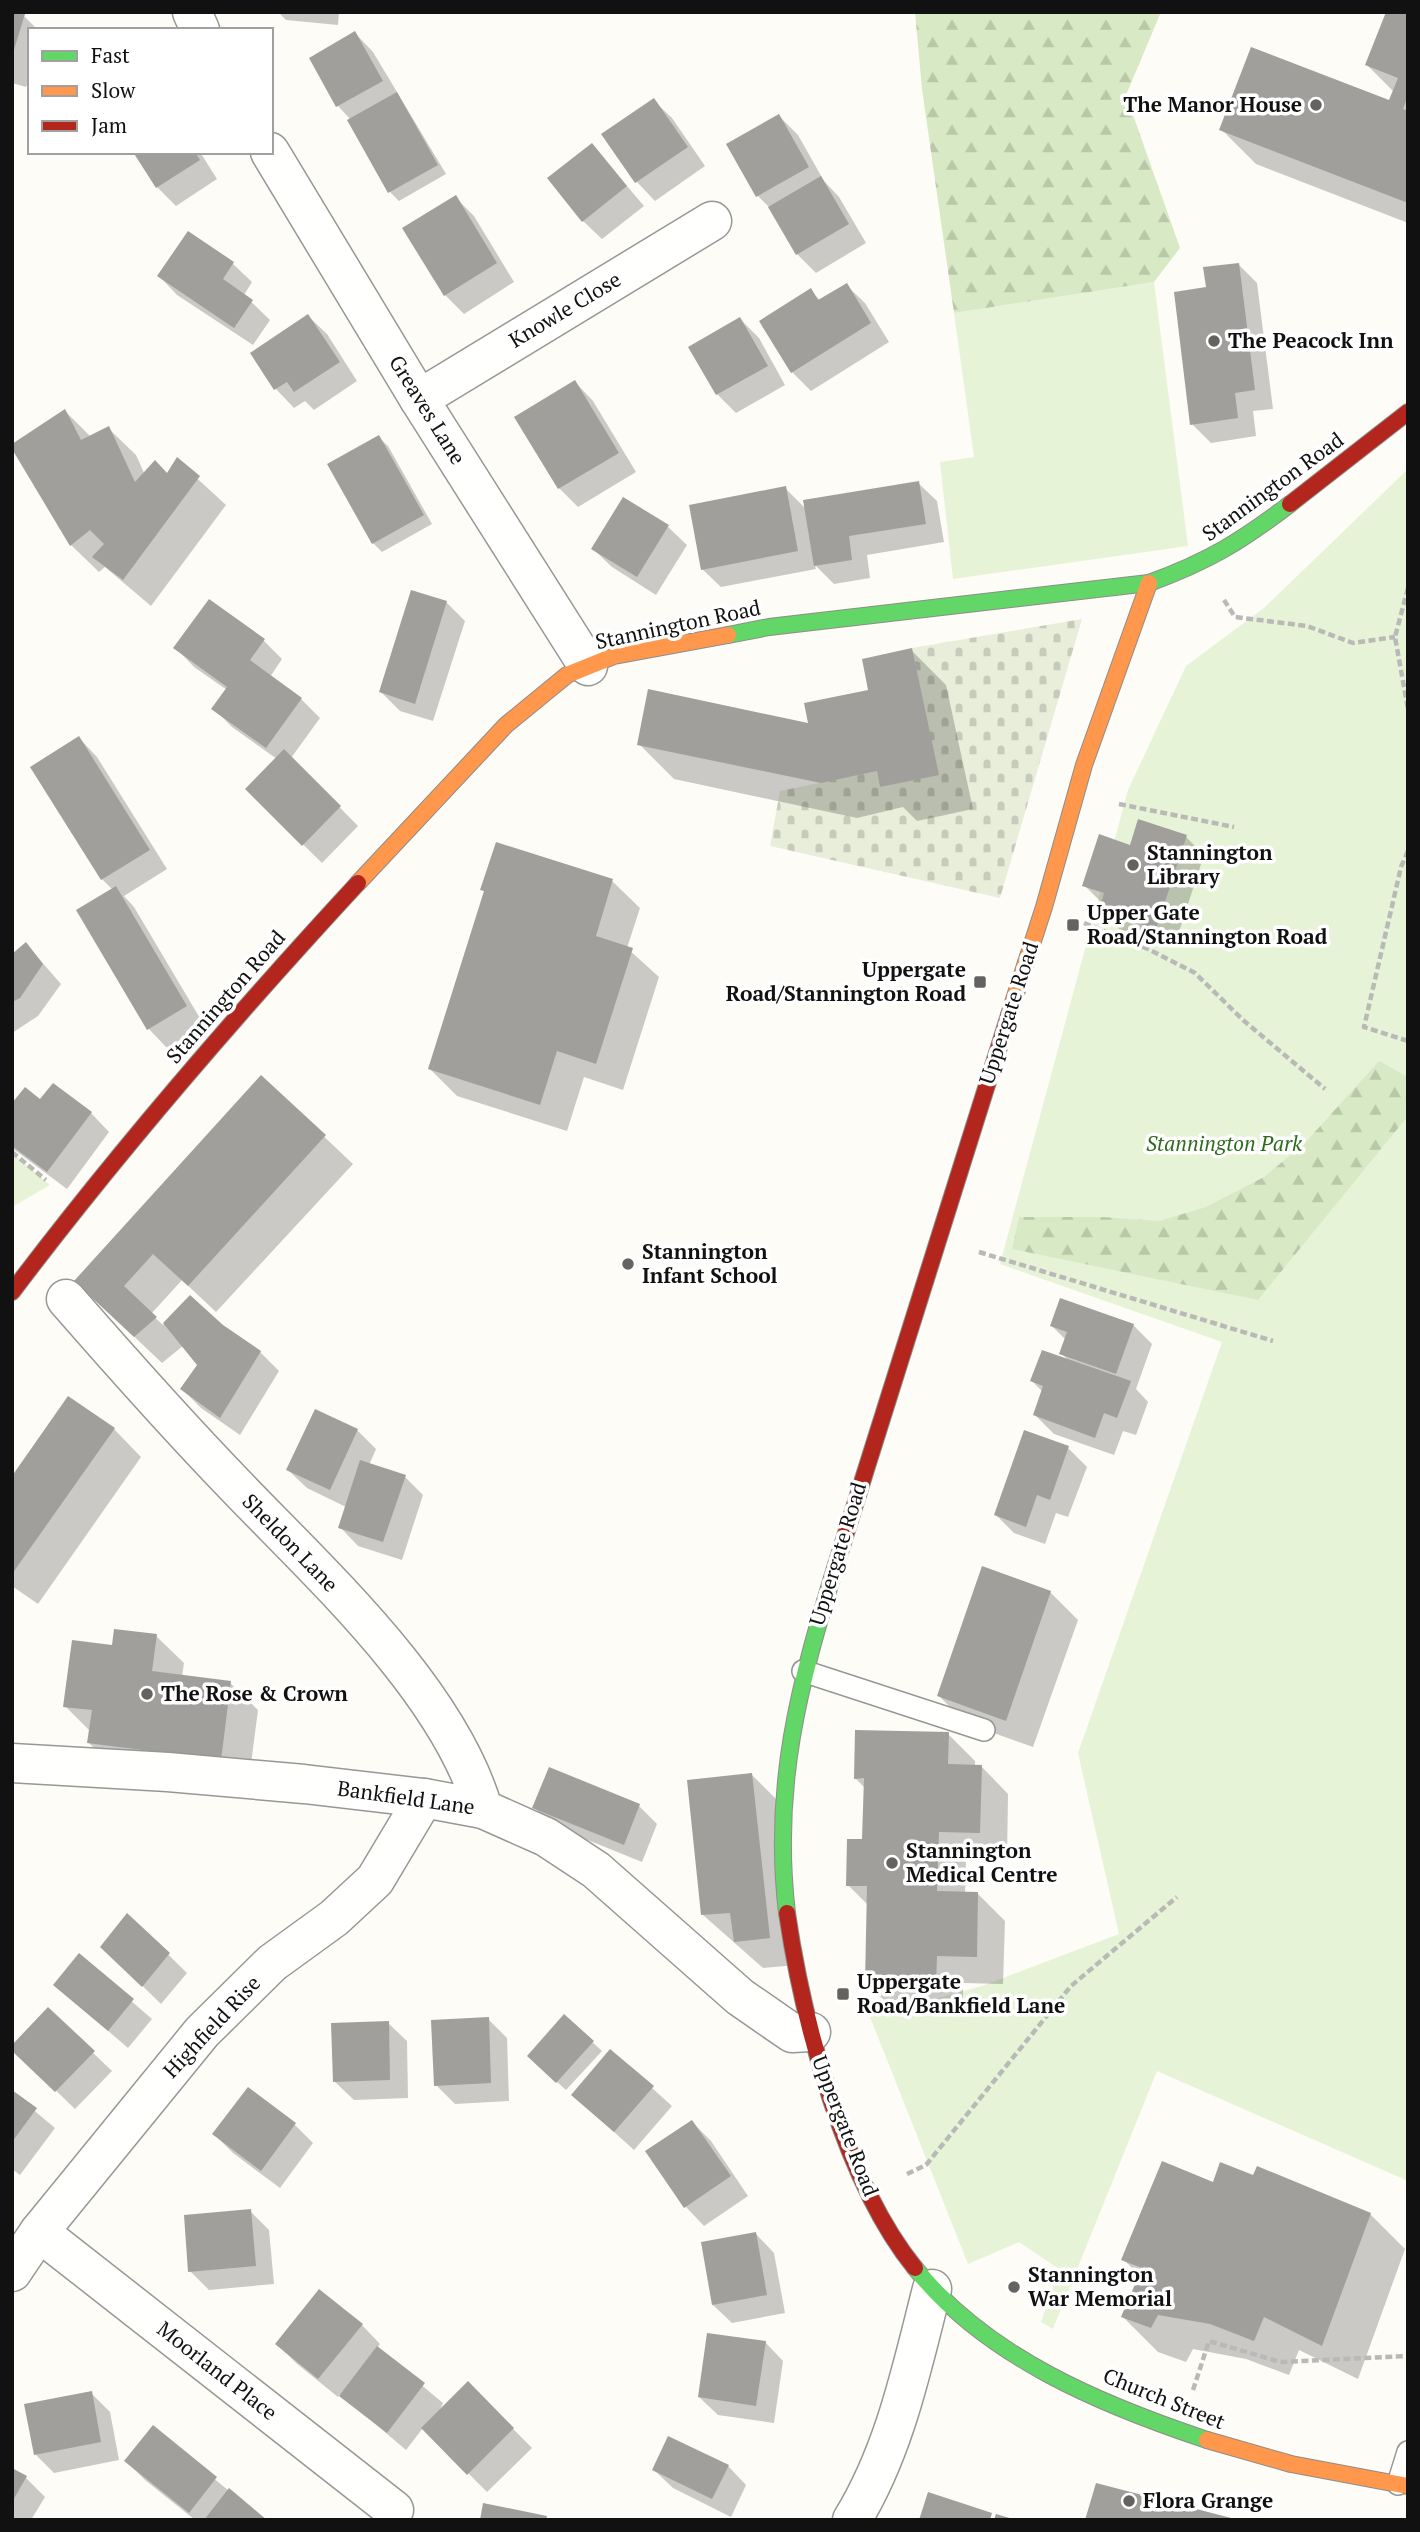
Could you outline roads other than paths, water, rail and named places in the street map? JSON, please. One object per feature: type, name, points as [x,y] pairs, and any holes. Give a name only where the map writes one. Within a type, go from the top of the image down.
[{"type":"street","points":[[192,12],[199,28]]},
{"type":"street","name":"Greaves Lane","points":[[271,154],[419,399],[588,666]]},
{"type":"street","name":"Knowle Close","points":[[419,399],[712,221]]},
{"type":"street","name":"Stannington Road","points":[[13,1290],[76,1206],[293,952],[528,704],[567,675],[635,651],[769,627],[1149,583],[1201,564],[1245,538],[1408,412]]},
{"type":"street","name":"Uppergate Road","points":[[932,2289],[896,2245],[869,2194],[811,2032],[784,1882],[781,1820],[790,1743],[803,1671],[1044,907],[1084,765],[1149,583]]},
{"type":"street","name":"Sheldon Lane","points":[[66,1299],[168,1416],[332,1587],[414,1680],[458,1744],[473,1775],[483,1809]]},
{"type":"street","name":"Bankfield Lane","points":[[12,1763],[167,1772],[424,1798],[483,1809],[546,1837],[596,1870],[740,1997],[792,2033],[811,2032]]},
{"type":"street","name":"Highfield Rise","points":[[12,2272],[39,2232],[202,2032],[272,1963],[334,1918],[375,1880],[424,1798]]},
{"type":"street","name":"Moorland Place","points":[[39,2232],[394,2510]]},
{"type":"street","points":[[852,2520],[871,2488],[907,2387],[932,2289]]},
{"type":"street","name":"Church Street","points":[[932,2289],[980,2330],[1029,2363],[1119,2407],[1180,2431],[1278,2461],[1403,2485]]},
{"type":"lane","points":[[803,1671],[984,1730]]},
{"type":"lane","points":[[1403,2485],[1408,2452]]},
{"type":"place","name":"The Manor House","points":[[1316,105]]},
{"type":"place","name":"The Peacock Inn","points":[[1214,341]]},
{"type":"place","name":"Stannington Library","points":[[1133,865]]},
{"type":"place","name":"Upper Gate Road/Stannington Road","points":[[1073,925]]},
{"type":"place","name":"Uppergate Road/Stannington Road","points":[[980,982]]},
{"type":"place","name":"Stannington Infant School","points":[[628,1264]]},
{"type":"place","name":"The Rose & Crown","points":[[147,1694]]},
{"type":"place","name":"Stannington Medical Centre","points":[[892,1863]]},
{"type":"place","name":"Uppergate Road/Bankfield Lane","points":[[843,1994]]},
{"type":"place","name":"Stannington War Memorial","points":[[1014,2287]]},
{"type":"place","name":"Flora Grange","points":[[1129,2501]]},
{"type":"park label","name":"Stannington Park","points":[[1224,1144]]}]
